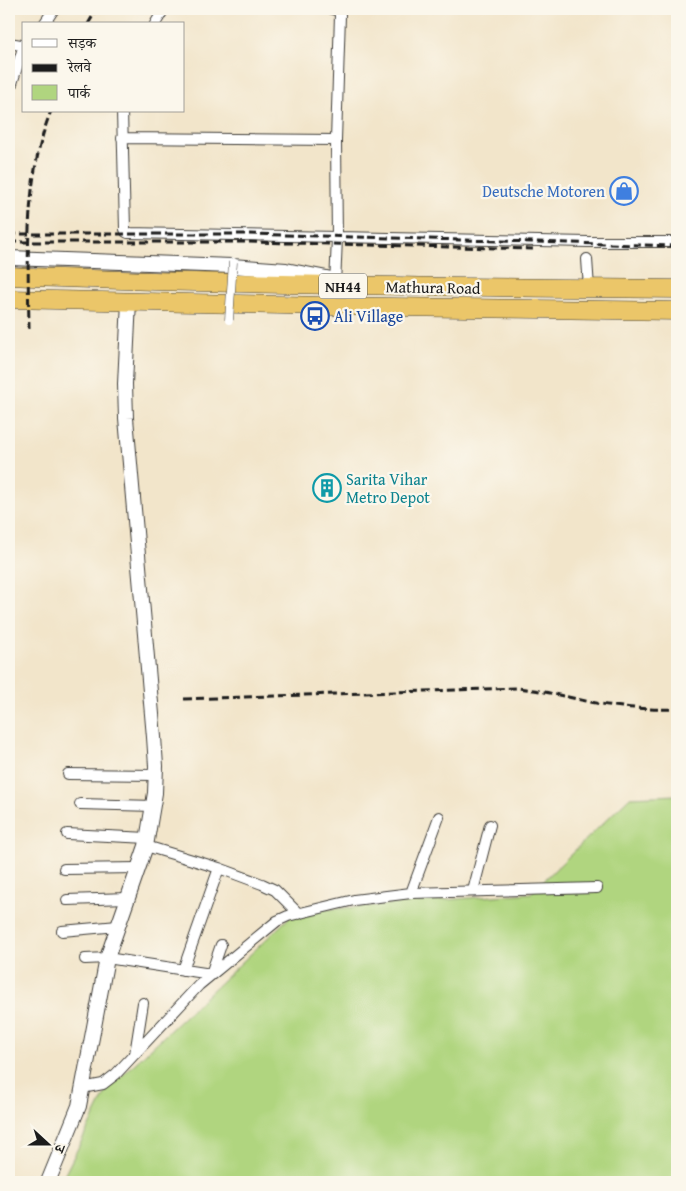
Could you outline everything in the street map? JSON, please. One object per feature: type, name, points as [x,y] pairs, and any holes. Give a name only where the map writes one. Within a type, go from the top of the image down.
[{"type":"highway","name":"Mathura Road","points":[[9,276],[130,281],[335,283],[361,286],[677,289]]},
{"type":"highway","name":"Mathura Road","points":[[9,299],[677,311]]},
{"type":"street","points":[[45,22],[54,9]]},
{"type":"street","points":[[156,22],[164,9]]},
{"type":"street","points":[[9,258],[232,266],[286,270],[335,283],[337,238],[336,140],[340,16],[339,11],[332,9]]},
{"type":"street","points":[[9,43],[22,46]]},
{"type":"street","points":[[9,92],[22,51]]},
{"type":"street","points":[[122,112],[125,229],[128,233],[337,238],[677,242]]},
{"type":"street","points":[[122,138],[336,140]]},
{"type":"street","points":[[587,259],[589,288]]},
{"type":"street","points":[[229,320],[233,262]]},
{"type":"street","points":[[48,1182],[79,1106],[107,958],[139,868],[147,842],[154,806],[156,776],[154,737],[126,418],[125,384],[129,302]]},
{"type":"street","points":[[68,774],[156,776]]},
{"type":"street","points":[[80,804],[154,806]]},
{"type":"street","points":[[411,893],[439,817]]},
{"type":"street","points":[[473,891],[490,826]]},
{"type":"street","points":[[67,834],[147,842],[275,890],[298,914]]},
{"type":"street","points":[[64,869],[139,868]]},
{"type":"street","points":[[183,970],[219,868]]},
{"type":"street","points":[[82,1088],[102,1084],[116,1074],[198,985],[277,921],[288,916],[354,900],[411,893],[597,888]]},
{"type":"street","points":[[67,900],[128,898]]},
{"type":"street","points":[[62,930],[118,926]]},
{"type":"street","points":[[211,974],[221,945]]},
{"type":"street","points":[[85,960],[107,958],[211,974]]},
{"type":"street","points":[[135,1054],[143,1003]]},
{"type":"green space","points":[[677,795],[677,1182],[61,1182],[107,1090],[295,912],[531,893],[630,797]]},
{"type":"railway","points":[[89,22],[97,9]]},
{"type":"railway","points":[[29,329],[28,247],[32,191],[42,137],[51,112]]},
{"type":"railway","points":[[9,234],[249,234],[677,246]]},
{"type":"railway","points":[[9,242],[249,242],[535,249]]},
{"type":"railway","points":[[184,699],[516,688],[536,690],[616,706],[677,709]]},
{"type":"place","name":"Deutsche Motoren","points":[[624,191]]},
{"type":"place","name":"Ali Village","points":[[315,316]]},
{"type":"place","name":"Sarita Vihar Metro Depot","points":[[327,488]]}]
